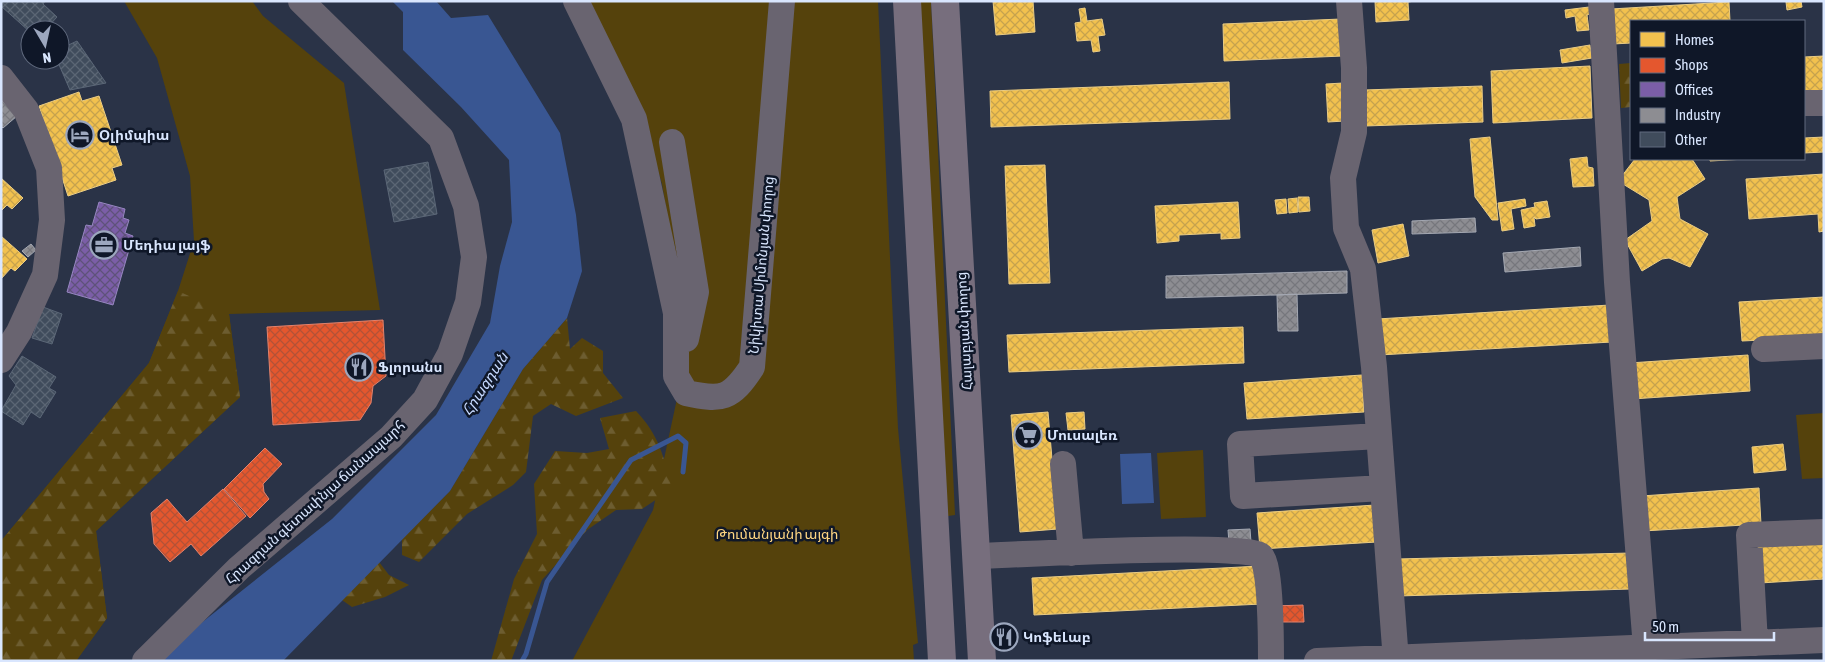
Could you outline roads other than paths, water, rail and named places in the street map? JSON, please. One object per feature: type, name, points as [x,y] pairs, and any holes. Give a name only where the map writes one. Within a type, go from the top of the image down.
[{"type":"main road","points":[[907,1],[942,661]]},
{"type":"main road","name":"Հալաբյան փողոց","points":[[945,1],[982,661]]},
{"type":"street","name":"Հրազդան գետափնյա ճանապարհ","points":[[145,661],[239,568],[391,437],[425,400],[450,354],[468,302],[474,257],[466,206],[440,138],[407,102],[301,1]]},
{"type":"street","points":[[576,1],[634,119],[676,313],[676,376]]},
{"type":"street","name":"Նիկիտա Սիմոնյան փողոց","points":[[676,376],[686,392],[715,397],[738,388],[752,367],[782,1]]},
{"type":"street","points":[[1349,1],[1354,68],[1354,132],[1343,178],[1346,228],[1363,269],[1379,436],[1396,659]]},
{"type":"street","points":[[1601,1],[1620,123],[1617,282],[1640,652]]},
{"type":"street","points":[[1,78],[26,110],[49,168],[52,220],[45,275],[10,326],[1,360]]},
{"type":"street","points":[[1805,103],[1824,103]]},
{"type":"street","points":[[672,142],[696,292],[691,321],[676,376]]},
{"type":"street","points":[[1764,349],[1824,346]]},
{"type":"street","points":[[1379,436],[1240,444],[1243,496],[1383,488]]},
{"type":"street","points":[[1063,464],[1071,553]]},
{"type":"street","points":[[1764,649],[1749,536],[1824,532]]},
{"type":"street","points":[[976,556],[1214,548],[1254,552],[1261,555],[1267,570],[1271,661]]},
{"type":"street","points":[[1317,661],[1764,649],[1824,640]]},
{"type":"water","name":"Հրազդան","points":[[392,1],[436,1],[451,18],[488,15],[560,133],[576,215],[582,271],[567,318],[523,369],[450,491],[283,661],[158,661],[171,647],[332,519],[436,415],[490,323],[500,266],[512,222],[509,160],[461,107],[403,50],[403,12]]},
{"type":"water","points":[[1151,453],[1154,503],[1122,504],[1120,454]]},
{"type":"waterway","points":[[522,661],[526,654],[547,582],[631,460],[678,436],[686,443],[683,472]]},
{"type":"place","name":"Օլիմպիա","points":[[80,135]]},
{"type":"place","name":"Մեդիա լայֆ","points":[[104,245]]},
{"type":"place","name":"Ֆլորանս","points":[[359,367]]},
{"type":"place","name":"Մուսալեռ","points":[[1028,435]]},
{"type":"place","name":"ԿոֆեԼաբ","points":[[1004,637]]},
{"type":"park label","name":"Թումանյանի այգի","points":[[777,534]]}]
